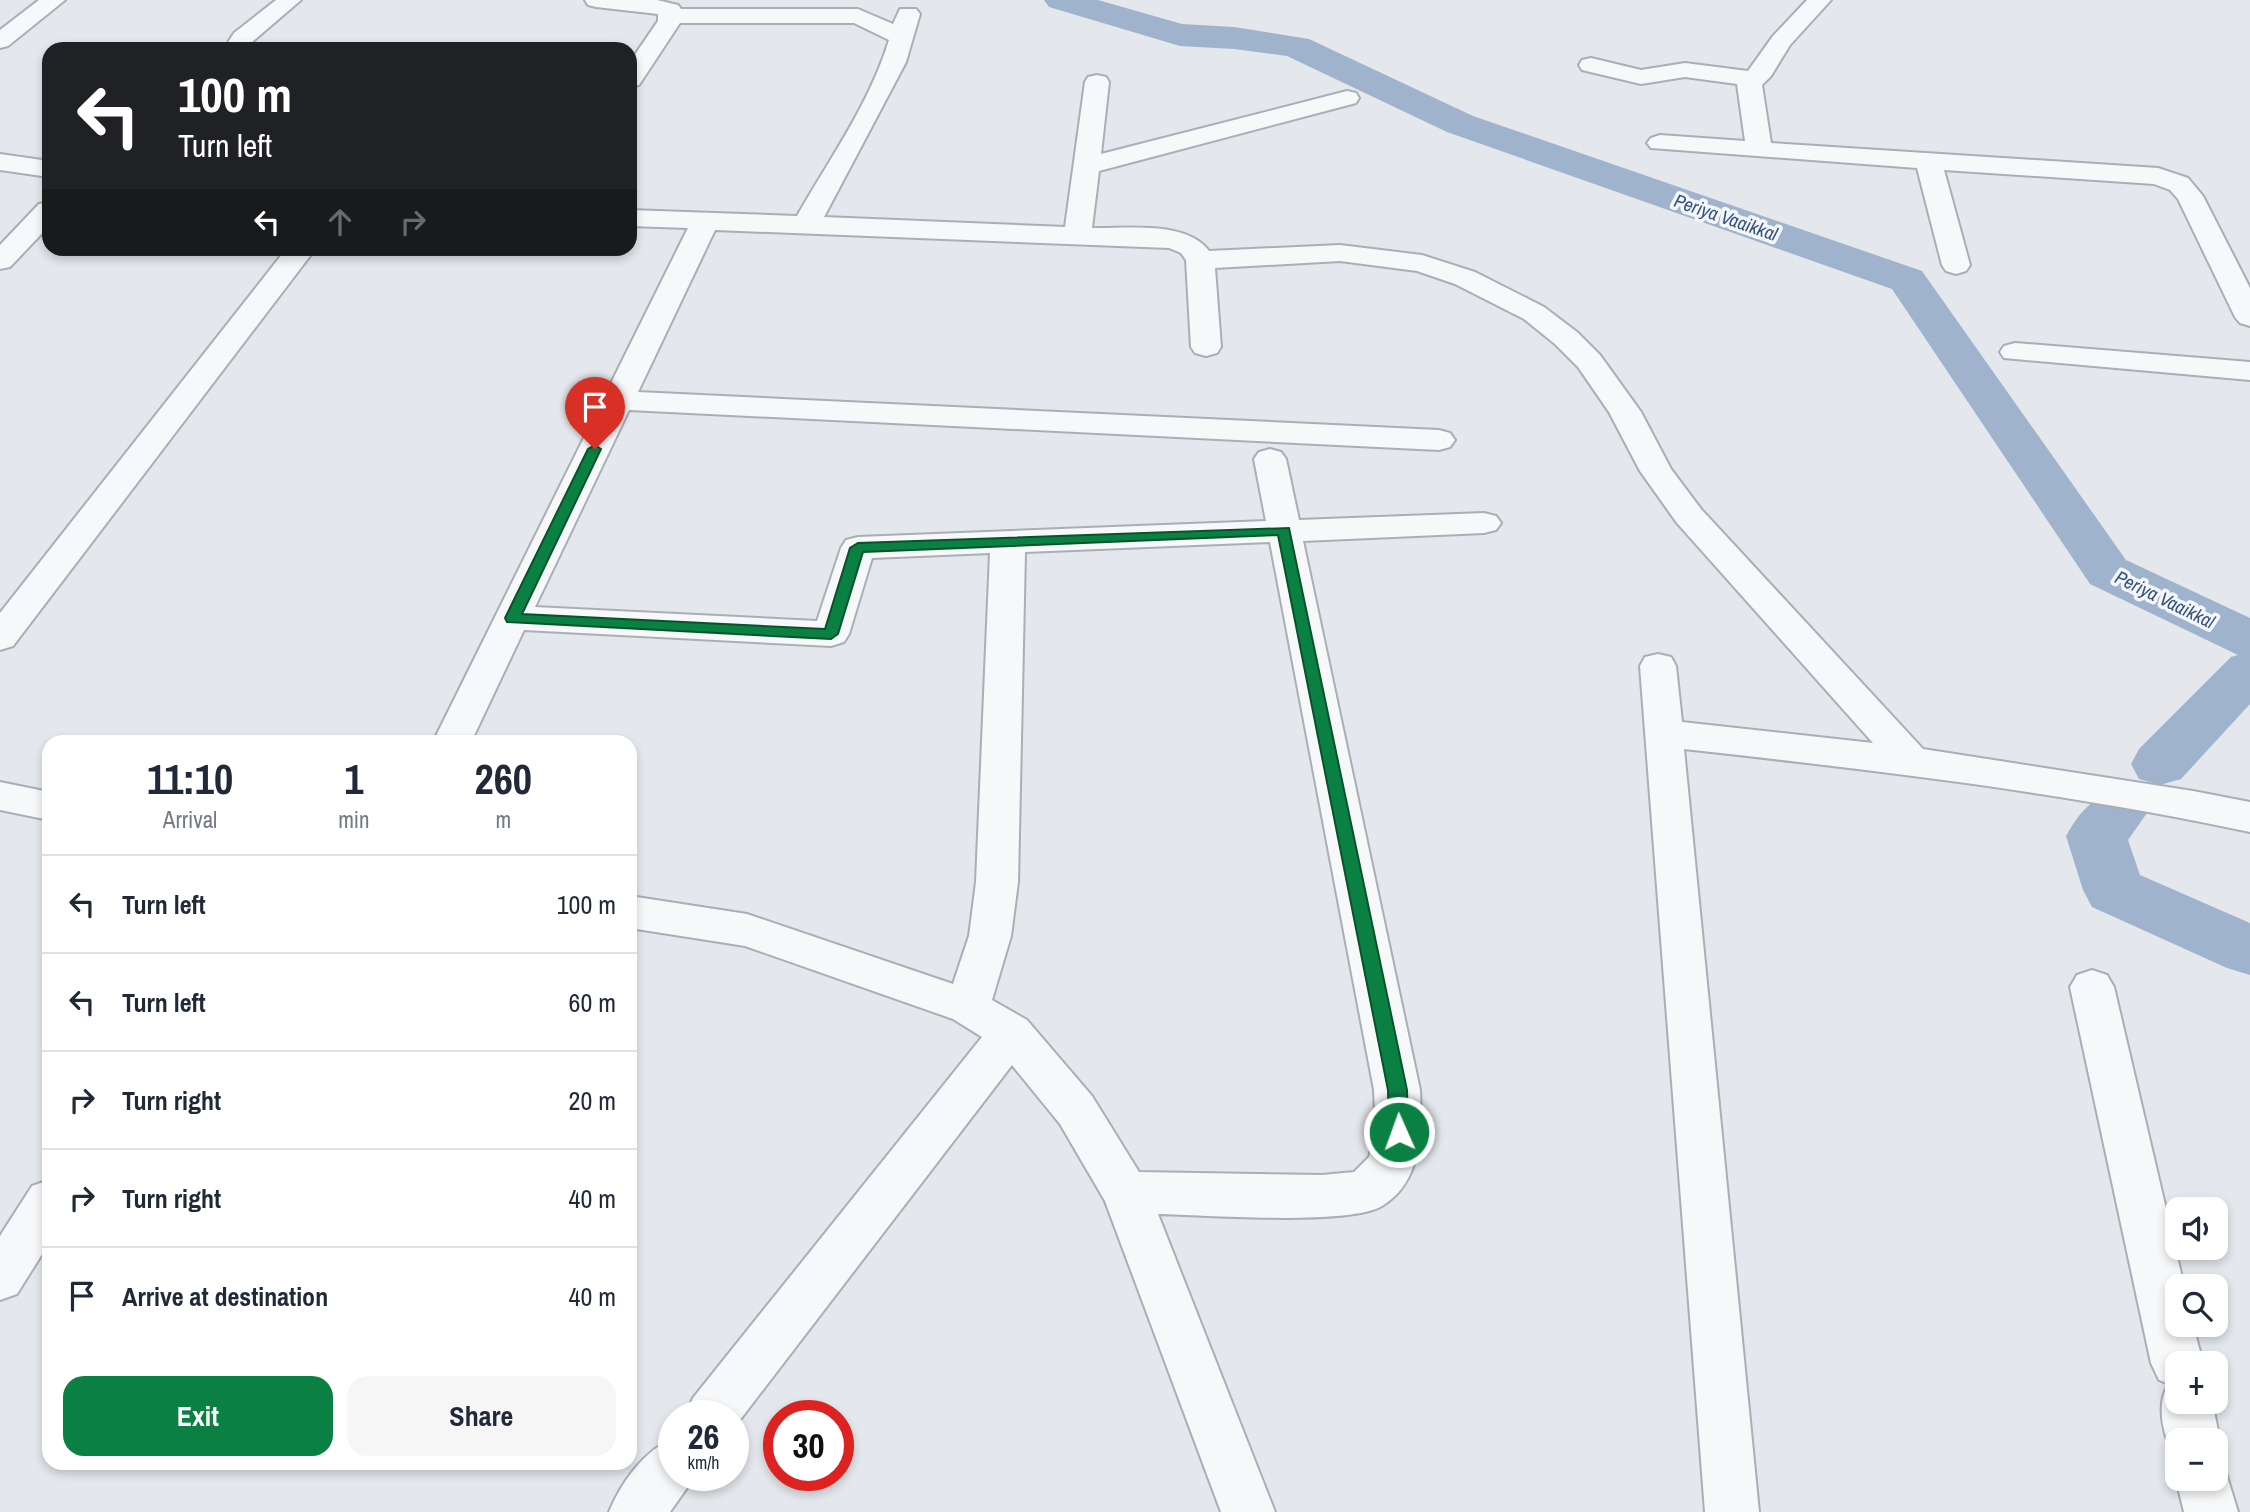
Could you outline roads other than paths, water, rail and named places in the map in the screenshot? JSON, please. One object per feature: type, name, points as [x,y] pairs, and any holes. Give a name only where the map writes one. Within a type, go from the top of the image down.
[{"type":"street","points":[[0,41],[54,0]]},
{"type":"street","points":[[240,42],[290,0]]},
{"type":"street","points":[[596,0],[662,6],[670,10],[672,16]]},
{"type":"street","points":[[1759,150],[1749,83],[1781,41],[1820,0]]},
{"type":"street","points":[[672,16],[858,16],[904,26],[894,62],[871,109],[806,225]]},
{"type":"street","points":[[637,69],[672,16]]},
{"type":"street","points":[[1591,65],[1641,77],[1685,71],[1754,79]]},
{"type":"street","points":[[1077,237],[1097,82]]},
{"type":"street","points":[[1086,166],[1347,98]]},
{"type":"street","points":[[1660,143],[2158,176],[2179,184],[2190,196],[2250,317]]},
{"type":"street","points":[[1928,161],[1956,265]]},
{"type":"street","points":[[0,162],[42,168]]},
{"type":"street","points":[[0,261],[42,217]]},
{"type":"street","points":[[637,218],[1176,241],[1196,251],[1200,260],[1206,347]]},
{"type":"street","points":[[455,735],[705,221]]},
{"type":"street","points":[[1200,260],[1340,253],[1422,262],[1465,278],[1534,313],[1589,361],[1625,412],[1656,471],[1689,516],[1911,761]]},
{"type":"street","points":[[0,638],[296,256]]},
{"type":"street","points":[[2015,352],[2250,371]]},
{"type":"street","points":[[618,400],[1439,439]]},
{"type":"street","points":[[1126,1193],[1322,1196],[1366,1191],[1390,1167],[1399,1132],[1397,1090],[1270,460]]},
{"type":"street","points":[[512,618],[831,634],[858,548],[1484,523]]},
{"type":"street","points":[[968,1006],[989,936],[998,882],[1008,542]]},
{"type":"street","points":[[1658,666],[1732,1512]]},
{"type":"street","points":[[1663,733],[1911,761],[2193,805],[2250,817]]},
{"type":"street","points":[[0,796],[42,805]]},
{"type":"street","points":[[637,913],[747,930],[968,1006],[1010,1033],[1076,1110],[1126,1193],[1248,1512]]},
{"type":"street","points":[[2092,987],[2174,1351]]},
{"type":"street","points":[[723,1400],[1010,1033]]},
{"type":"street","points":[[0,1278],[42,1212]]},
{"type":"street","points":[[636,1512],[658,1484]]},
{"type":"street","points":[[2206,1491],[2211,1512]]},
{"type":"waterway","name":"Periya Vaaikkal","points":[[1061,0],[1180,35],[1234,38],[1296,47],[1460,124],[1907,280],[2108,572],[2250,640]]},
{"type":"waterway","name":"Periya Vaaikkal","points":[[2160,764],[2250,670]]},
{"type":"waterway","name":"Periya Vaaikkal","points":[[2117,813],[2096,836],[2114,890],[2250,950]]}]
